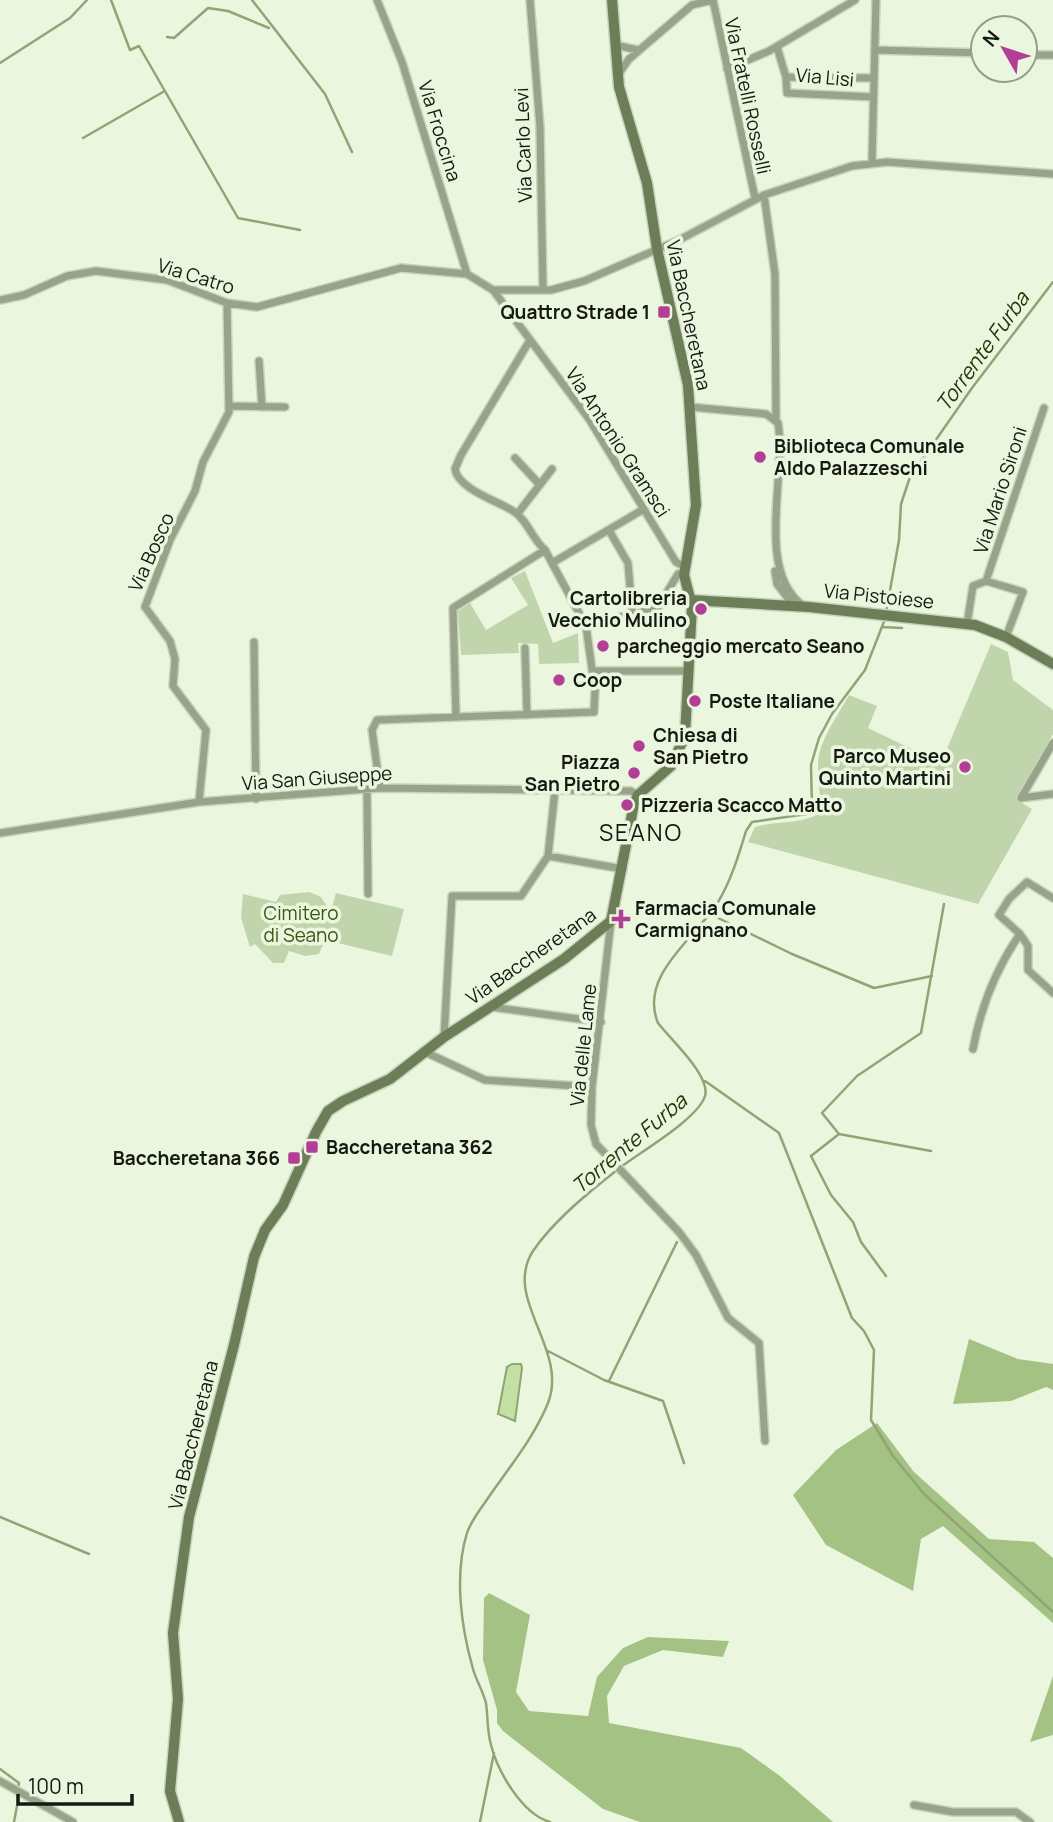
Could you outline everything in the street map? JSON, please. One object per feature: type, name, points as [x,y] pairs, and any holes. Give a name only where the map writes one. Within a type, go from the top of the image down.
[{"type":"street","name":"Via Froccina","points":[[377,0],[388,23],[467,274]]},
{"type":"street","name":"Via Carlo Levi","points":[[530,0],[539,100],[542,290]]},
{"type":"street","name":"Via Baccheretana","points":[[179,1822],[170,1791],[178,1699],[173,1633],[189,1517],[234,1345],[254,1256],[265,1230],[283,1205],[323,1118],[342,1101],[381,1085],[444,1037],[564,959],[611,921],[636,794],[671,766],[682,746],[691,600],[684,570],[696,505],[690,407],[685,370],[656,249],[647,183],[618,76],[612,0]]},
{"type":"street","points":[[618,76],[623,65],[638,50],[692,5],[713,0]]},
{"type":"street","name":"Via Fratelli Rosselli","points":[[713,0],[755,198]]},
{"type":"street","points":[[727,69],[777,47],[855,0]]},
{"type":"street","points":[[872,162],[876,0]]},
{"type":"street","points":[[615,45],[638,50]]},
{"type":"street","name":"Via Lisi","points":[[777,47],[786,77],[786,93],[873,97]]},
{"type":"street","points":[[875,50],[969,53]]},
{"type":"street","name":"Via Lisi","points":[[786,77],[873,78]]},
{"type":"street","points":[[493,290],[542,290],[584,281],[656,249],[755,198],[872,162],[1053,174]]},
{"type":"street","points":[[764,195],[775,274],[774,418],[779,460],[777,584],[774,604]]},
{"type":"street","name":"Via Catro","points":[[0,300],[24,295],[67,276],[96,271],[167,281],[227,303],[257,307],[401,268],[467,274]]},
{"type":"street","name":"Via Antonio Gramsci","points":[[467,274],[493,290],[589,419],[676,562],[684,570]]},
{"type":"street","name":"Via Bosco","points":[[199,802],[206,730],[173,686],[175,659],[167,635],[145,607],[170,540],[187,509],[203,462],[230,406],[227,303]]},
{"type":"street","points":[[380,788],[372,730],[377,720],[592,713],[596,706],[586,626],[545,550],[534,541],[518,513],[461,481],[455,469],[530,340]]},
{"type":"street","points":[[259,361],[262,407]]},
{"type":"street","points":[[230,406],[285,407]]},
{"type":"street","points":[[690,407],[774,418]]},
{"type":"street","name":"Via Mario Sironi","points":[[986,581],[1044,408]]},
{"type":"street","points":[[515,458],[540,485]]},
{"type":"street","points":[[518,513],[552,469]]},
{"type":"street","points":[[552,563],[610,532],[644,509]]},
{"type":"street","points":[[610,532],[628,563],[631,612]]},
{"type":"street","points":[[456,717],[453,608],[545,550]]},
{"type":"street","points":[[777,560],[786,588],[798,606]]},
{"type":"street","points":[[586,626],[631,612],[657,609],[678,574],[684,570]]},
{"type":"street","name":"Via Mario Sironi","points":[[967,624],[973,586],[986,581],[1023,593],[1006,637]]},
{"type":"street","points":[[777,584],[798,606]]},
{"type":"street","name":"Via Pistoiese","points":[[691,600],[798,606],[967,624],[1006,637],[1053,664]]},
{"type":"street","points":[[254,642],[256,799]]},
{"type":"street","points":[[526,648],[527,716]]},
{"type":"street","points":[[593,671],[686,671]]},
{"type":"street","points":[[1053,743],[1021,799],[1053,794]]},
{"type":"street","name":"Via San Giuseppe","points":[[0,833],[199,802],[380,788],[555,790],[636,794]]},
{"type":"street","points":[[367,790],[368,894]]},
{"type":"street","points":[[444,1037],[452,896],[522,896],[548,856],[555,790]]},
{"type":"street","points":[[548,856],[623,869]]},
{"type":"street","points":[[1053,898],[1027,882],[1009,899],[999,915],[1020,934],[1028,947],[1028,970],[1053,993]]},
{"type":"street","name":"Via delle Lame","points":[[611,921],[592,1087],[591,1125],[596,1144],[679,1232],[696,1255],[728,1318],[759,1343],[763,1367],[765,1441]]},
{"type":"street","points":[[973,1049],[980,1008],[1006,955],[1020,934]]},
{"type":"street","points":[[491,1007],[601,1022]]},
{"type":"street","points":[[425,1052],[485,1080],[592,1087]]},
{"type":"street","points":[[0,1781],[73,1822]]},
{"type":"street","points":[[914,1805],[953,1812],[1016,1812],[1030,1822]]},
{"type":"green space","points":[[525,571],[553,643],[578,633],[579,663],[539,664],[538,644],[518,643],[519,653],[461,655],[458,611],[470,603],[486,630],[528,605],[511,578]]},
{"type":"green space","name":"Parco Museo Quinto Martini","points":[[991,644],[1008,652],[1013,680],[1053,710],[1053,734],[1017,800],[1032,809],[978,904],[748,842],[755,827],[815,816],[819,797],[818,767],[821,748],[849,695],[877,706],[868,728],[941,763]]},
{"type":"green space","name":"Cimitero di Seano","points":[[309,892],[321,897],[327,906],[332,907],[336,893],[404,909],[392,956],[325,940],[319,954],[305,956],[289,951],[284,963],[273,963],[255,944],[250,947],[241,918],[243,894],[276,902],[280,895]]},
{"type":"shaded area","points":[[969,1339],[1018,1359],[1053,1364],[1053,1390],[1046,1387],[1011,1401],[953,1404]]},
{"type":"shaded area","points":[[521,1364],[522,1368],[515,1421],[498,1414],[507,1367]]},
{"type":"shaded area","points":[[877,1423],[914,1472],[989,1539],[1034,1542],[1053,1558],[1053,1623],[943,1526],[921,1539],[913,1591],[826,1545],[793,1495],[836,1450]]},
{"type":"shaded area","points":[[489,1593],[530,1615],[516,1692],[529,1711],[588,1716],[597,1677],[623,1648],[648,1637],[729,1641],[723,1657],[663,1650],[624,1666],[607,1696],[609,1723],[741,1748],[780,1776],[833,1822],[640,1822],[603,1809],[503,1731],[497,1723],[497,1710],[483,1660],[484,1598]]},
{"type":"shaded area","points":[[1053,1676],[1053,1735],[1030,1742]]},
{"type":"waterway","points":[[0,63],[70,18],[87,0]]},
{"type":"waterway","points":[[111,0],[130,50],[139,46],[238,218],[300,230]]},
{"type":"waterway","points":[[252,0],[325,94],[352,152]]},
{"type":"waterway","points":[[167,37],[174,38],[208,8],[228,11],[269,28]]},
{"type":"waterway","points":[[83,138],[163,92]]},
{"type":"waterway","name":"Torrente Furba","points":[[886,613],[899,540],[901,504],[910,477],[972,388],[1053,282]]},
{"type":"waterway","name":"Torrente Furba","points":[[550,1822],[540,1818],[521,1801],[505,1779],[494,1756],[486,1703],[474,1673],[462,1619],[460,1583],[463,1549],[469,1529],[478,1512],[520,1454],[548,1403],[552,1383],[550,1363],[525,1287],[526,1269],[533,1251],[551,1228],[598,1185],[692,1115],[705,1096],[702,1079],[689,1058],[658,1023],[654,1005],[656,989],[673,958],[723,894],[746,831],[752,822],[807,814],[812,808],[811,765],[819,738],[832,714],[865,670],[885,619]]},
{"type":"waterway","points":[[882,627],[902,628]]},
{"type":"waterway","points":[[931,1151],[839,1134],[822,1113],[857,1076],[921,1033],[944,904]]},
{"type":"waterway","points":[[710,914],[792,954],[874,988],[932,976]]},
{"type":"waterway","points":[[705,1081],[779,1133],[852,1318],[864,1331],[874,1350],[871,1420],[893,1456],[924,1494],[1053,1612]]},
{"type":"waterway","points":[[839,1134],[811,1156],[831,1195],[853,1222],[861,1242],[886,1276]]},
{"type":"waterway","points":[[609,1381],[677,1242]]},
{"type":"waterway","points":[[548,1351],[604,1380],[663,1401],[684,1463]]},
{"type":"waterway","points":[[0,1517],[89,1554]]},
{"type":"waterway","points":[[480,1822],[494,1753]]},
{"type":"waterway","points":[[0,1769],[19,1783],[18,1788]]},
{"type":"waterway","points":[[14,1822],[17,1806]]},
{"type":"place","name":"Quattro Strade 1","points":[[664,312]]},
{"type":"place","name":"Biblioteca Comunale Aldo Palazzeschi","points":[[760,457]]},
{"type":"place","name":"Cartolibreria Vecchio Mulino","points":[[701,609]]},
{"type":"place","name":"parcheggio mercato Seano","points":[[603,646]]},
{"type":"place","name":"Coop","points":[[559,680]]},
{"type":"place","name":"Poste Italiane","points":[[695,701]]},
{"type":"place","name":"Chiesa di San Pietro","points":[[639,746]]},
{"type":"place","name":"Parco Museo Quinto Martini","points":[[965,767]]},
{"type":"place","name":"Piazza San Pietro","points":[[634,773]]},
{"type":"place","name":"Pizzeria Scacco Matto","points":[[627,805]]},
{"type":"place","name":"Farmacia Comunale Carmignano","points":[[621,919]]},
{"type":"place","name":"Baccheretana 362","points":[[312,1147]]},
{"type":"place","name":"Baccheretana 366","points":[[294,1158]]},
{"type":"district","name":"SEANO","points":[[641,832]]}]
